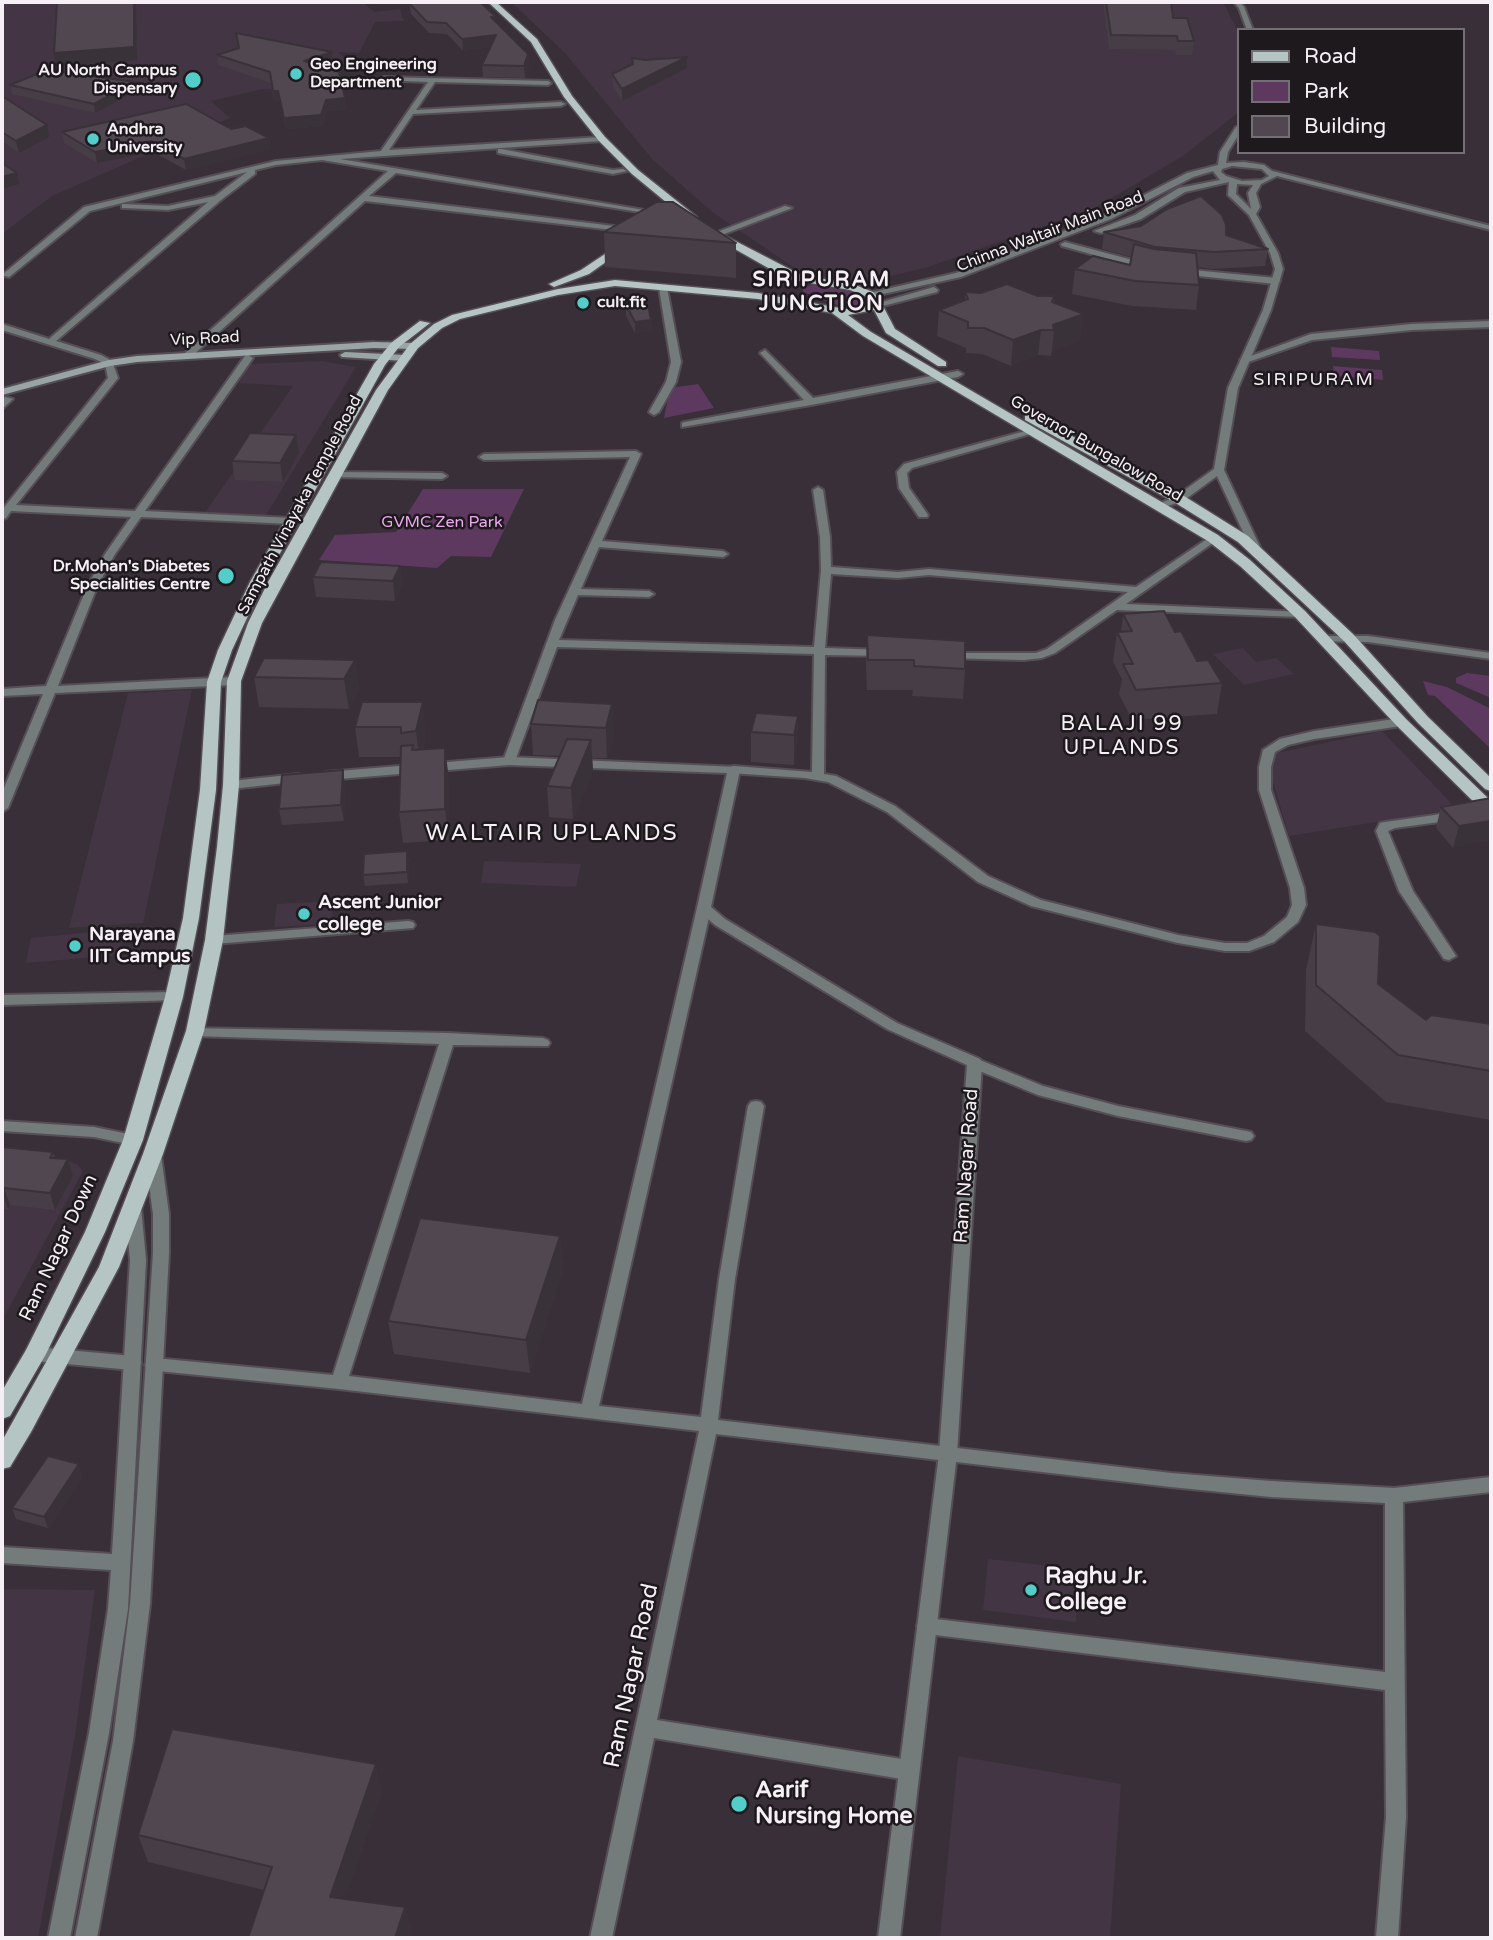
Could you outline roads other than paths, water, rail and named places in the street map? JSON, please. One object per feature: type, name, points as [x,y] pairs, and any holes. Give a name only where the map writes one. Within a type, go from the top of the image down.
[{"type":"main road","points":[[483,2],[517,36],[561,104],[635,172],[708,229],[749,255],[799,278],[841,284],[869,293],[890,331],[1021,413],[1179,499],[1231,530],[1256,549],[1349,638],[1423,720],[1491,786]]},
{"type":"main road","points":[[492,2],[534,41],[597,139],[623,171],[669,211],[665,214]]},
{"type":"main road","name":"Sampath Vinayaka Temple Road","points":[[133,1140],[174,997],[191,918],[208,790],[214,682],[236,622],[292,521],[390,351],[420,325],[444,312],[560,282],[585,272],[665,214]]},
{"type":"main road","points":[[646,229],[672,219],[708,229]]},
{"type":"main road","points":[[585,272],[615,283]]},
{"type":"main road","name":"Sampath Vinayaka Temple Road","points":[[2,1460],[109,1267],[153,1154],[195,1031],[214,940],[231,785],[234,681],[255,623],[382,390],[409,352],[438,326],[456,317],[558,292],[615,283],[791,301],[835,311]]},
{"type":"main road","points":[[835,311],[854,312],[878,305]]},
{"type":"main road","name":"Governor Bungalow Road","points":[[835,311],[867,334],[1213,538],[1300,614],[1401,722],[1491,810]]},
{"type":"main road","name":"Vip Road","points":[[110,366],[409,352]]},
{"type":"main road","name":"Vip Road","points":[[3,400],[110,366],[188,355],[409,352]]},
{"type":"main road","name":"Ram Nagar Down","points":[[2,1410],[35,1354],[95,1232],[133,1140]]},
{"type":"street","points":[[1237,2],[1249,28]]},
{"type":"street","points":[[384,79],[548,83]]},
{"type":"street","points":[[383,153],[414,112],[433,80]]},
{"type":"street","points":[[414,112],[561,104]]},
{"type":"street","points":[[1238,131],[1224,152],[1219,175],[1231,181],[1233,195],[1251,214],[1274,253],[1279,269],[1267,310],[1233,388],[1219,470],[1256,549]]},
{"type":"street","points":[[6,275],[79,213],[257,168],[293,160],[597,139]]},
{"type":"street","points":[[499,147],[503,152],[613,172],[623,171]]},
{"type":"street","points":[[1256,157],[1273,173],[1491,228]]},
{"type":"street","points":[[322,158],[665,214]]},
{"type":"street","name":"Chinna Waltair Main Road","points":[[869,293],[958,275],[1108,217],[1190,175],[1244,164],[1264,167]]},
{"type":"street","points":[[50,342],[200,213],[257,168]]},
{"type":"street","points":[[188,355],[394,170]]},
{"type":"street","points":[[1251,214],[1255,206],[1252,193],[1261,182],[1272,178],[1273,173]]},
{"type":"street","name":"Chinna Waltair Main Road","points":[[878,305],[958,284],[1138,217],[1182,190],[1231,181],[1307,183]]},
{"type":"street","points":[[164,208],[218,198]]},
{"type":"street","points":[[363,198],[646,229]]},
{"type":"street","points":[[106,205],[200,213]]},
{"type":"street","points":[[708,229],[788,208]]},
{"type":"street","points":[[1065,244],[1110,258],[1162,269]]},
{"type":"street","points":[[1173,271],[1276,281]]},
{"type":"street","points":[[654,412],[671,382],[676,362],[663,288]]},
{"type":"street","points":[[1245,360],[1311,337],[1412,327],[1491,324]]},
{"type":"street","points":[[2,327],[50,342],[110,366],[113,378],[6,512]]},
{"type":"street","points":[[765,353],[811,402]]},
{"type":"street","points":[[2,808],[92,587],[110,554],[248,358]]},
{"type":"street","points":[[685,425],[958,374]]},
{"type":"street","points":[[923,516],[904,488],[902,472],[908,467],[1032,432]]},
{"type":"street","points":[[484,457],[636,454],[573,592],[509,761]]},
{"type":"street","points":[[1158,506],[1179,499],[1219,470]]},
{"type":"street","points":[[335,475],[442,476]]},
{"type":"street","points":[[818,490],[826,548],[820,652],[818,776]]},
{"type":"street","points":[[6,512],[139,514],[292,521]]},
{"type":"street","points":[[928,654],[1038,656],[1051,651],[1213,538]]},
{"type":"street","points":[[594,543],[723,554]]},
{"type":"street","points":[[826,570],[898,575],[929,572],[1138,590]]},
{"type":"street","points":[[573,592],[649,594]]},
{"type":"street","points":[[1117,607],[1300,614]]},
{"type":"street","points":[[1322,639],[1349,638],[1491,656]]},
{"type":"street","points":[[553,643],[901,654]]},
{"type":"street","points":[[2,692],[234,681]]},
{"type":"street","points":[[231,785],[509,761],[818,776],[864,794],[891,809],[983,879],[1036,903],[1178,939],[1225,947],[1249,947],[1269,939],[1293,919],[1299,905],[1297,888],[1265,790],[1265,766],[1269,750],[1284,742],[1314,735],[1401,722]]},
{"type":"street","points":[[589,1410],[734,770]]},
{"type":"street","points":[[1449,956],[1406,891],[1382,831],[1385,826],[1395,824],[1491,810]]},
{"type":"street","name":"Ram Nagar Road","points":[[704,908],[720,922],[892,1026],[975,1063],[948,1454],[889,1938]]},
{"type":"street","points":[[214,940],[408,925]]},
{"type":"street","points":[[2,1000],[174,997]]},
{"type":"street","points":[[195,1031],[542,1043]]},
{"type":"street","points":[[339,1382],[448,1038]]},
{"type":"street","points":[[975,1063],[1038,1090],[1104,1107],[1246,1136]]},
{"type":"street","name":"Ram Nagar Road","points":[[601,1938],[709,1423],[727,1279],[756,1106]]},
{"type":"street","points":[[2,1126],[94,1132],[133,1140]]},
{"type":"street","points":[[86,1938],[117,1772],[137,1638],[161,1214],[153,1154]]},
{"type":"street","points":[[59,1938],[114,1642],[138,1260],[133,1206]]},
{"type":"street","points":[[35,1354],[132,1363]]},
{"type":"street","points":[[154,1365],[339,1382],[709,1423],[948,1454],[1209,1483],[1394,1496],[1491,1484]]},
{"type":"street","points":[[1387,1938],[1396,1817],[1394,1496]]},
{"type":"street","points":[[2,1555],[121,1563]]},
{"type":"street","points":[[927,1626],[1395,1682]]},
{"type":"street","points":[[646,1727],[908,1770]]},
{"type":"street","points":[[91,1774],[117,1772]]},
{"type":"place","name":"Geo Engineering Department","points":[[296,74]]},
{"type":"place","name":"AU North Campus Dispensary","points":[[193,80]]},
{"type":"place","name":"Andhra University","points":[[93,139]]},
{"type":"place","name":"cult.fit","points":[[583,303]]},
{"type":"place","name":"Dr.Mohan's Diabetes Specialities Centre","points":[[226,576]]},
{"type":"place","name":"Ascent Junior college","points":[[304,914]]},
{"type":"place","name":"Narayana IIT Campus","points":[[75,946]]},
{"type":"place","name":"Raghu Jr. College","points":[[1031,1590]]},
{"type":"place","name":"Aarif Nursing Home","points":[[739,1804]]},
{"type":"district","name":"SIRIPURAM JUNCTION","points":[[822,292]]},
{"type":"district","name":"SIRIPURAM","points":[[1314,380]]},
{"type":"district","name":"BALAJI 99 UPLANDS","points":[[1122,736]]},
{"type":"district","name":"WALTAIR UPLANDS","points":[[552,834]]},
{"type":"park label","name":"GVMC Zen Park","points":[[442,523]]}]
